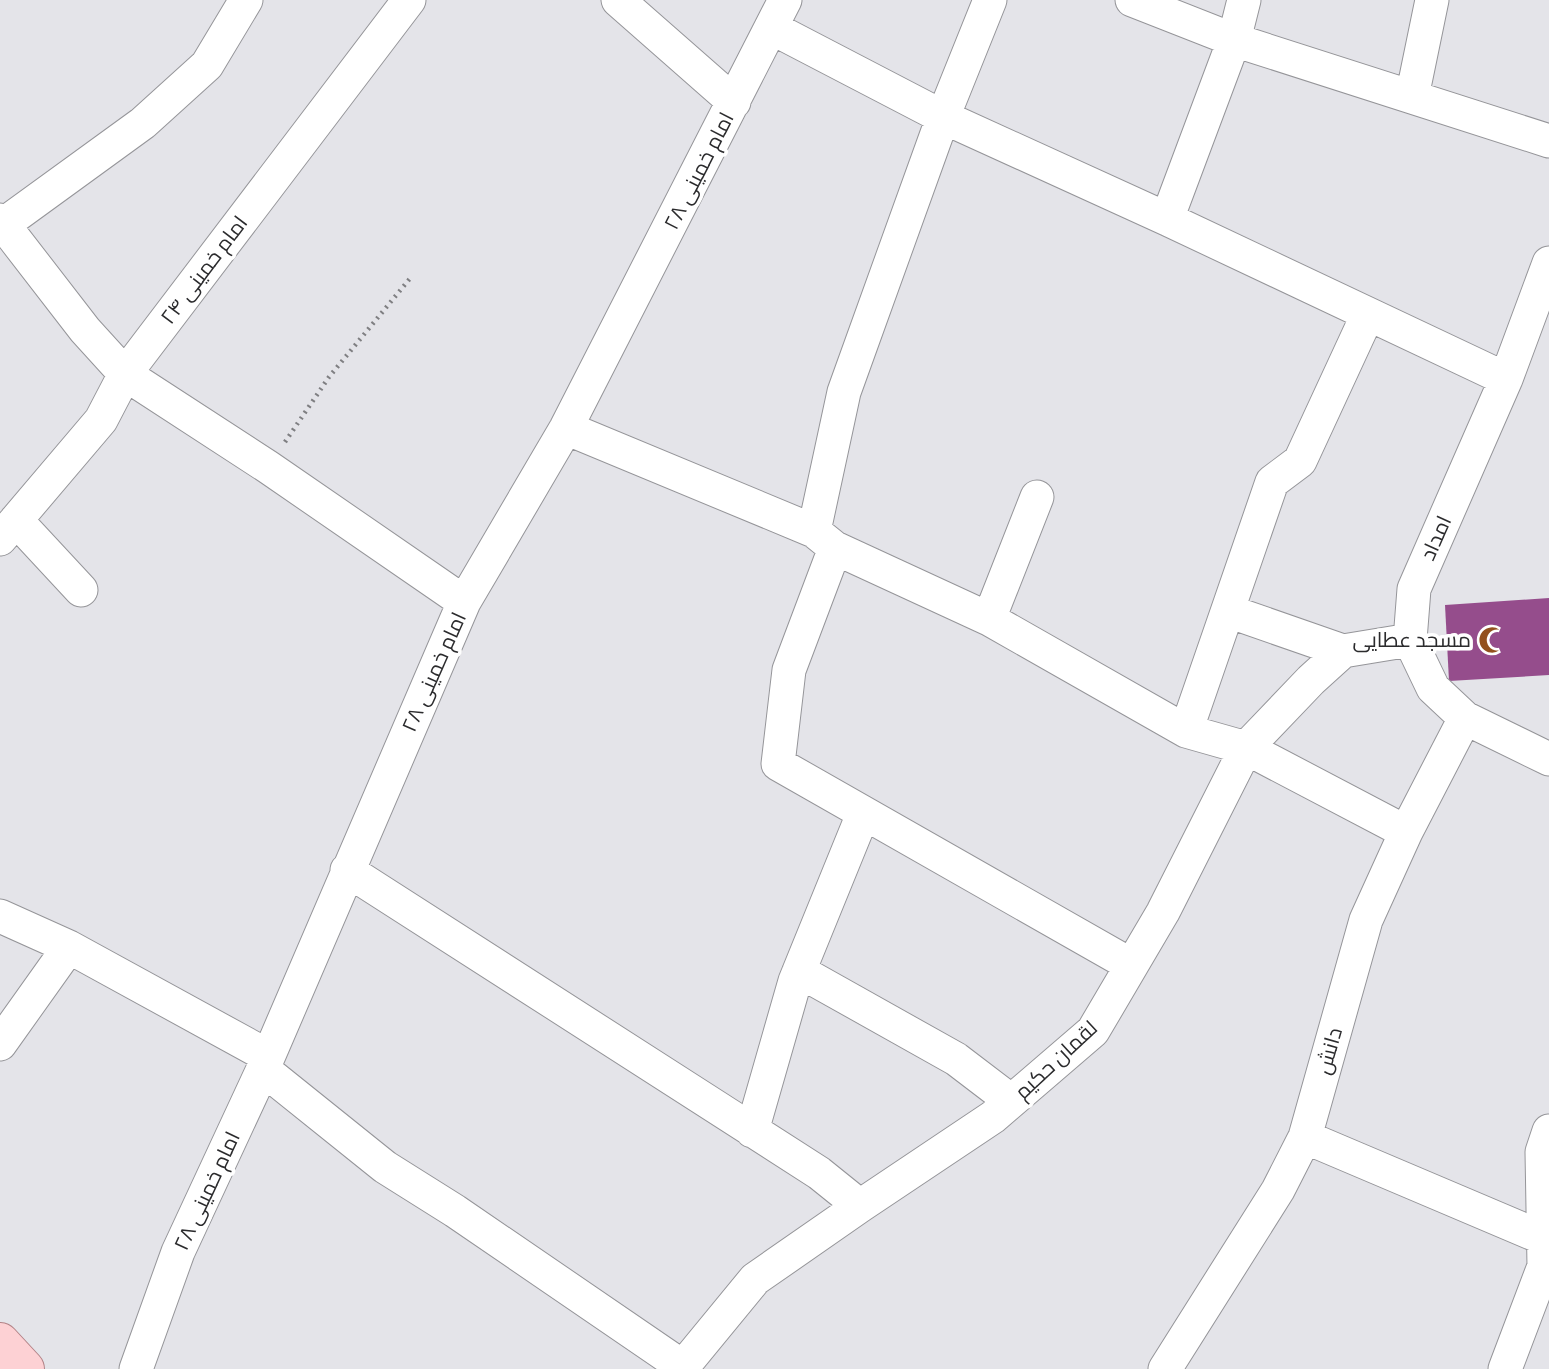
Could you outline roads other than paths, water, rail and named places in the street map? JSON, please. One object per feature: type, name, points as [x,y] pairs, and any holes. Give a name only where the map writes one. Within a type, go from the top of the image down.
[{"type":"main road","points":[[0,1342],[25,1369]]},
{"type":"street","points":[[246,0],[207,65],[143,123],[1,224],[85,330],[125,374],[268,467],[464,602]]},
{"type":"street","name":"امام خمینی ۲۴","points":[[8,530],[101,420],[125,374],[409,0]]},
{"type":"street","points":[[618,0],[734,103]]},
{"type":"street","points":[[990,0],[943,117],[844,392],[824,540],[789,670],[778,764],[1131,965]]},
{"type":"street","points":[[1132,0],[1234,40],[1549,141]]},
{"type":"street","points":[[1167,219],[1234,40],[1244,0]]},
{"type":"street","points":[[1412,97],[1432,0]]},
{"type":"street","points":[[779,14],[943,117],[1506,379]]},
{"type":"street","name":"امام خمینی ۲۸","points":[[135,1369],[178,1252],[266,1062],[464,602],[566,428],[779,14]]},
{"type":"street","name":"امداد","points":[[1410,640],[1414,589],[1506,379],[1537,332],[1549,263]]},
{"type":"street","points":[[1186,731],[1272,482],[1300,461],[1368,314]]},
{"type":"street","points":[[566,428],[824,540],[989,619],[1186,731],[1246,748],[1406,832]]},
{"type":"street","points":[[989,619],[1037,497]]},
{"type":"street","points":[[8,530],[81,590]]},
{"type":"street","points":[[1228,611],[1343,651],[1410,640],[1433,688],[1465,718],[1549,759]]},
{"type":"street","name":"لقمان حکیم","points":[[683,1368],[755,1279],[993,1117],[1093,1031],[1163,912],[1246,748],[1311,680],[1343,651]]},
{"type":"street","name":"دانش","points":[[1165,1369],[1278,1190],[1305,1137],[1366,920],[1406,832],[1465,718]]},
{"type":"street","points":[[752,1131],[799,971],[863,814]]},
{"type":"street","points":[[347,870],[819,1173],[860,1206]]},
{"type":"street","points":[[0,916],[69,947],[266,1062],[385,1167],[455,1211],[683,1368]]},
{"type":"street","points":[[0,1044],[69,947]]},
{"type":"street","points":[[799,971],[956,1059],[1011,1101]]},
{"type":"street","points":[[1505,1369],[1545,1257],[1542,1152],[1549,1132]]},
{"type":"street","points":[[1305,1137],[1545,1257]]},
{"type":"place","name":"مسجد عطایی","points":[[1492,640]]}]
